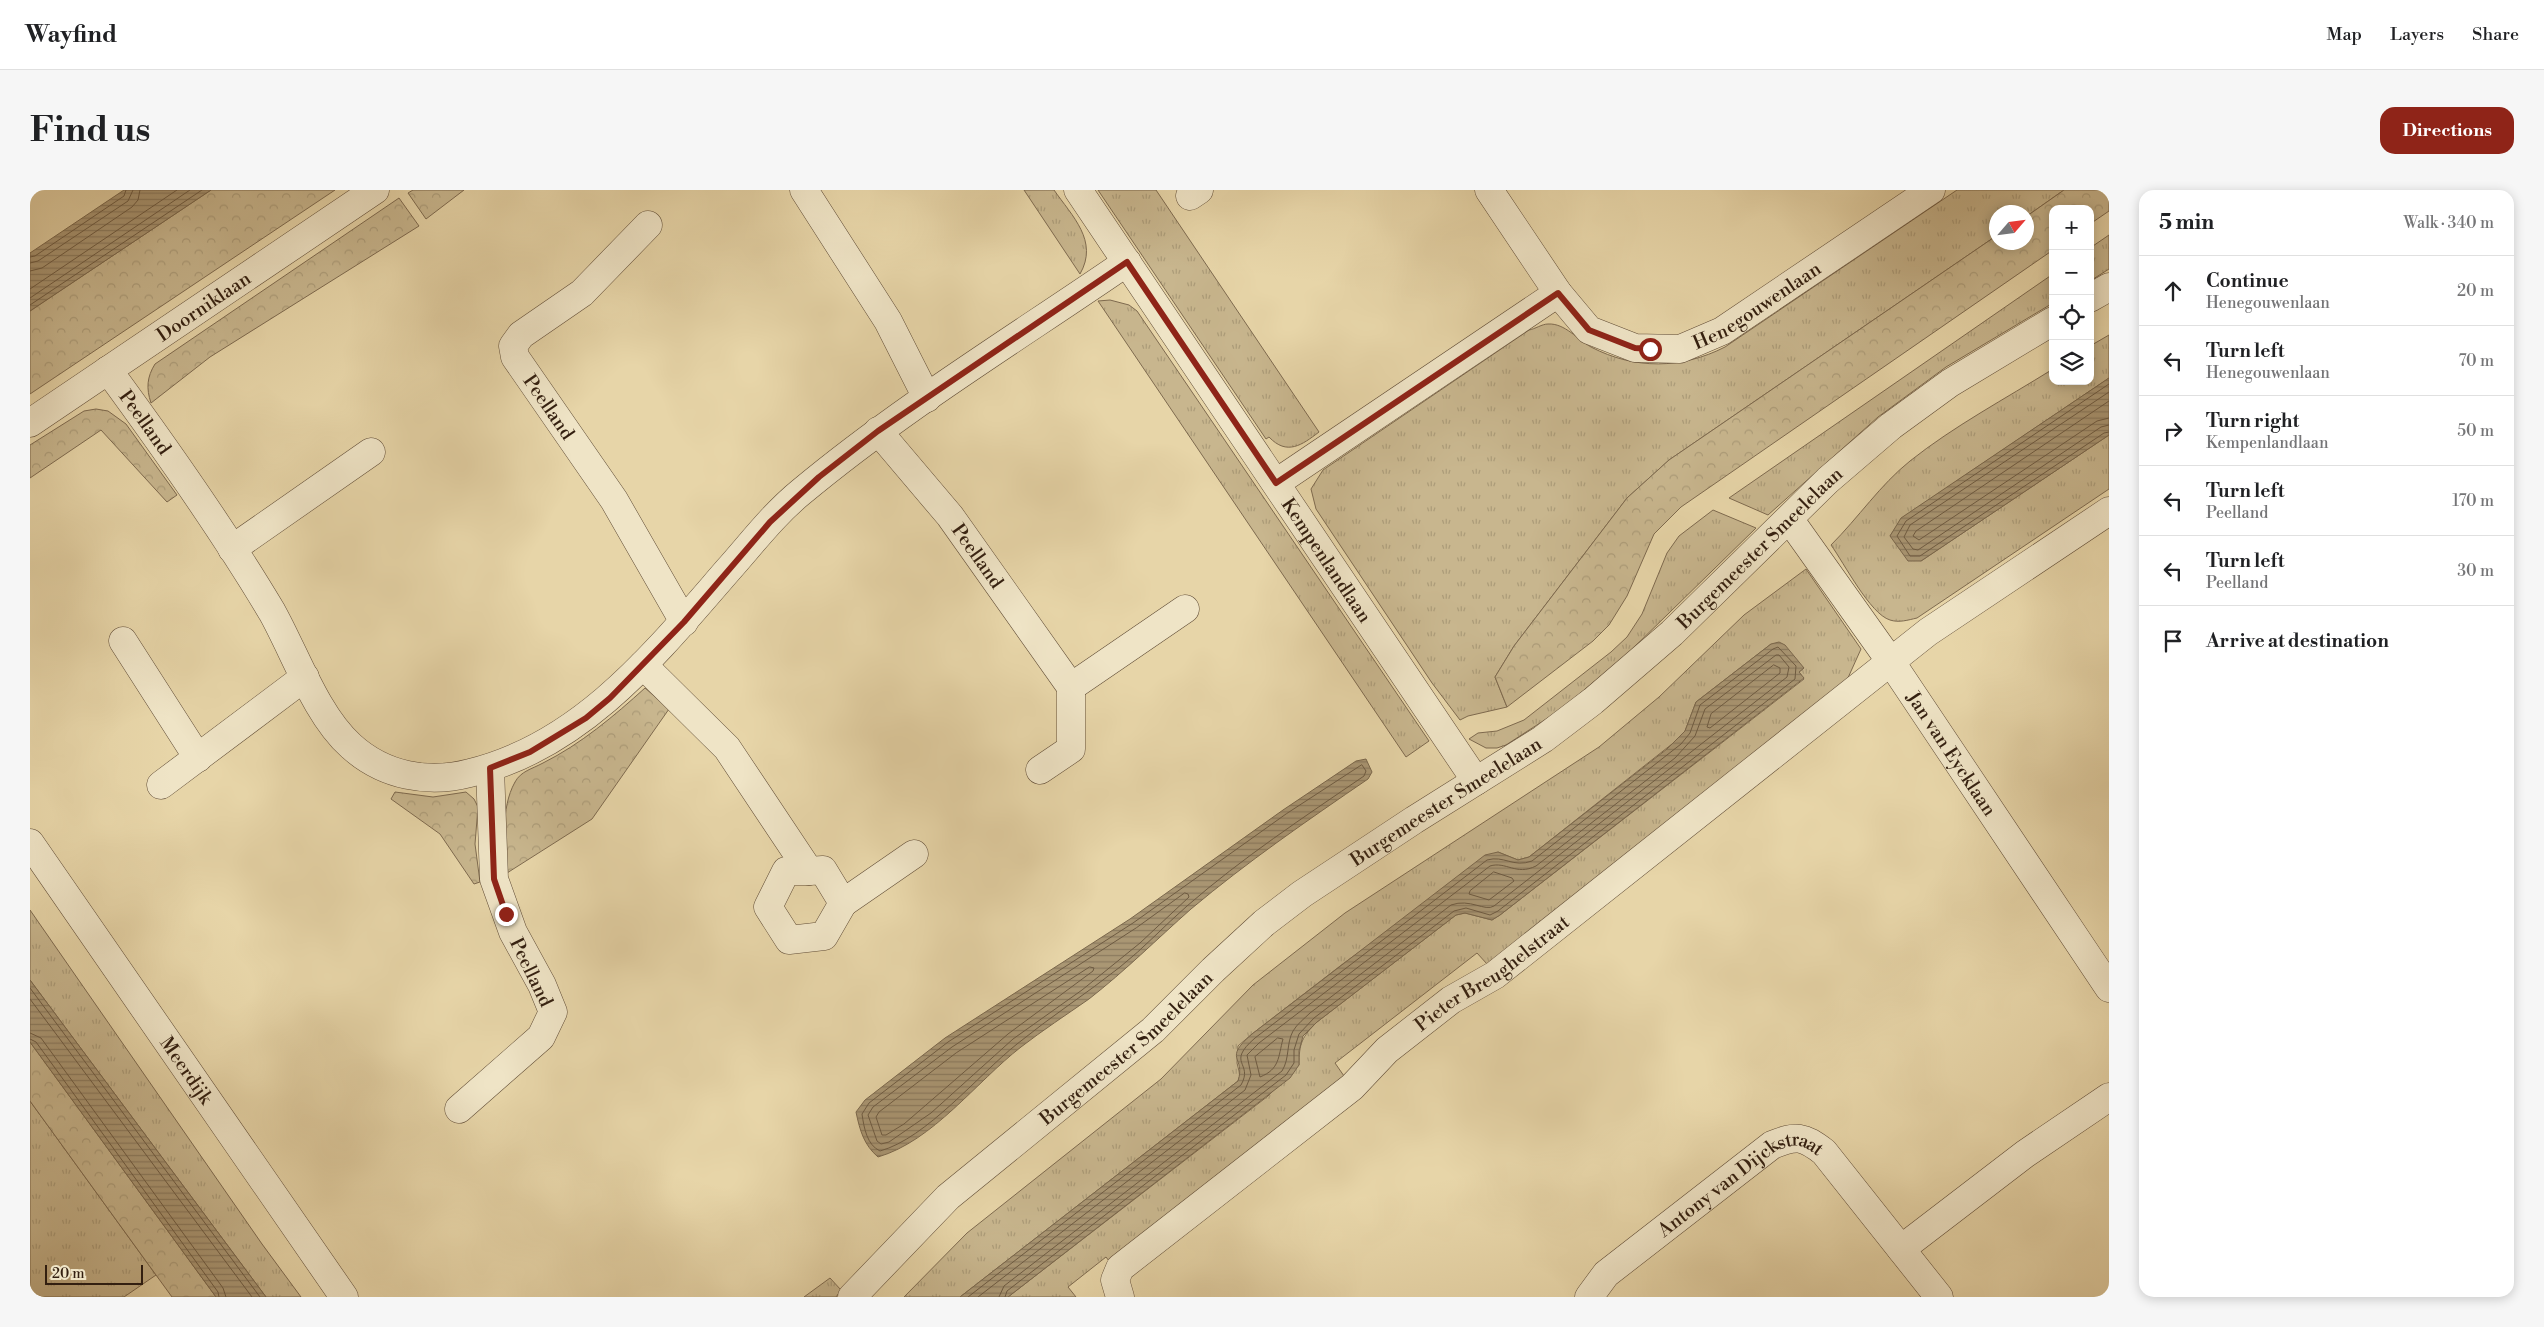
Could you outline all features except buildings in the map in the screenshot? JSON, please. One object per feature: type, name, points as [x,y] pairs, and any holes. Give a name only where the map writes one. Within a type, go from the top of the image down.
[{"type":"street","name":"Doorniklaan","points":[[30,423],[376,190]]},
{"type":"street","points":[[804,190],[883,312],[927,398]]},
{"type":"street","name":"Kempenlandlaan","points":[[1078,190],[1476,782]]},
{"type":"street","name":"Henegouwenlaan","points":[[1489,190],[1558,293],[1589,330],[1635,348],[1680,349],[1722,331],[1932,190]]},
{"type":"street","name":"Peelland","points":[[648,225],[582,293],[520,335],[513,346],[515,358],[614,500],[684,622]]},
{"type":"street","name":"Peelland","points":[[108,370],[183,472],[232,549],[272,613],[331,724],[350,746],[374,763],[414,777],[435,779],[490,768],[530,752],[586,718],[643,665],[684,622],[770,522],[797,495],[878,431],[1127,262]]},
{"type":"street","points":[[2094,296],[2109,287]]},
{"type":"street","points":[[1276,483],[1558,293]]},
{"type":"street","name":"Burgemeester Smeelelaan","points":[[852,1297],[948,1197],[1153,1030],[1213,970],[1264,923],[1310,889],[1543,739],[1593,701],[1672,633],[1790,520],[1828,480],[1892,426],[1950,383],[2049,324]]},
{"type":"street","name":"Peelland","points":[[878,431],[950,516],[1071,687]]},
{"type":"street","points":[[232,549],[371,452]]},
{"type":"street","name":"Pieter Breughelstraat","points":[[1120,1297],[1115,1280],[1120,1268],[1352,1087],[1394,1045],[1451,1000],[1495,975],[1928,632],[2108,513]]},
{"type":"street","name":"Jan van Eycklaan","points":[[1790,520],[1891,662],[2109,988]]},
{"type":"street","points":[[1040,770],[1071,749],[1071,687],[1185,609]]},
{"type":"street","points":[[124,642],[198,758]]},
{"type":"street","points":[[643,665],[727,748],[809,871]]},
{"type":"street","points":[[161,785],[305,676]]},
{"type":"street","name":"Peelland","points":[[459,1109],[541,1037],[552,1012],[542,985],[513,932],[494,879],[490,768]]},
{"type":"street","name":"Meerdijk","points":[[30,844],[344,1297]]},
{"type":"street","points":[[843,903],[822,870],[786,871],[768,908],[789,940],[824,936],[843,903],[914,854]]},
{"type":"street","points":[[1901,1249],[2025,1154],[2109,1097]]},
{"type":"street","name":"Antony van Dijckstraat","points":[[1589,1297],[1606,1274],[1772,1145],[1789,1138],[1806,1139],[1824,1152],[1939,1297]]},
{"type":"green space","points":[[211,190],[335,190],[30,394],[30,311]]},
{"type":"green space","points":[[413,190],[464,190],[426,219],[408,193]]},
{"type":"green space","points":[[1024,190],[1054,190],[1075,219],[1085,240],[1086,251],[1085,262],[1080,274]]},
{"type":"green space","points":[[1098,190],[1156,190],[1319,432],[1307,441],[1288,447],[1276,443],[1269,437],[1266,439]]},
{"type":"green space","points":[[1957,190],[2064,190],[2034,211],[2034,205],[1989,205],[1989,241],[1669,460],[1627,498],[1514,646],[1495,677],[1507,707],[1468,716],[1460,720],[1432,683],[1316,509],[1311,489],[1323,470],[1529,330],[1543,325],[1554,324],[1560,326],[1586,344],[1608,355],[1641,363],[1675,363],[1692,360],[1725,347]]},
{"type":"green space","points":[[2064,190],[2109,190],[2109,211],[2094,221],[2094,205],[2049,205],[2049,253],[1681,507],[1654,534],[1627,596],[1609,625],[1593,641],[1507,707],[1495,677],[1514,646],[1627,498],[1669,460],[1989,241],[1989,250],[2034,250],[2034,211]]},
{"type":"green space","points":[[399,198],[419,226],[210,357],[151,403],[148,383],[150,373],[155,364]]},
{"type":"green space","points":[[2109,235],[2109,269],[2094,278],[2094,250],[2094,245]]},
{"type":"green space","points":[[2049,277],[2049,305],[1946,367],[1878,417],[1768,515],[1729,498]]},
{"type":"green space","points":[[1110,300],[1129,305],[1137,311],[1429,741],[1406,757],[1098,301]]},
{"type":"green space","points":[[2109,335],[2109,378],[1902,518],[1890,536],[1921,561],[2109,435],[2109,489],[1917,618],[1897,621],[1882,616],[1858,587],[1831,545],[1899,470],[1962,424],[2049,371],[2049,385],[2094,385],[2094,344]]},
{"type":"green space","points":[[96,409],[108,411],[126,424],[177,495],[167,502],[101,430],[30,478],[30,445],[84,411]]},
{"type":"green space","points":[[1713,510],[1756,528],[1625,656],[1560,710],[1506,745],[1497,748],[1486,748],[1469,739],[1478,733],[1497,731],[1524,720],[1611,652],[1627,637],[1642,614],[1667,553],[1679,536]]},
{"type":"green space","points":[[1806,569],[1861,649],[1847,680],[1487,964],[1477,953],[1335,1063],[1344,1076],[1109,1261],[1106,1257],[1068,1287],[1076,1297],[1008,1297],[1268,1096],[1299,1065],[1302,1041],[1317,1022],[1456,915],[1465,913],[1492,920],[1500,915],[1804,679],[1799,672],[1804,668],[1771,644],[1696,702],[1685,731],[1677,740],[1529,857],[1518,860],[1498,852],[1344,963],[1252,1034],[1238,1046],[1237,1063],[1240,1075],[1238,1081],[960,1297],[904,1297],[967,1233],[1161,1079],[1253,985],[1345,913],[1599,747],[1659,697],[1744,615]]},
{"type":"green space","points":[[645,688],[669,709],[592,819],[507,873],[505,815],[510,793],[517,778],[584,738]]},
{"type":"green space","points":[[395,792],[433,797],[466,792],[474,799],[478,807],[475,844],[480,882],[474,884],[440,834],[391,799]]},
{"type":"green space","points":[[30,910],[262,1244],[301,1297],[266,1297],[30,980]]},
{"type":"green space","points":[[30,1042],[216,1297],[172,1297],[30,1101]]},
{"type":"green space","points":[[30,1101],[156,1275],[124,1297],[30,1297]]},
{"type":"green space","points":[[830,1278],[841,1290],[836,1297],[804,1297]]},
{"type":"water","points":[[124,190],[211,190],[30,311],[30,253]]},
{"type":"water","points":[[2109,378],[2109,435],[1921,561],[1908,561],[1890,536],[1901,518]]},
{"type":"water","points":[[1779,642],[1785,645],[1804,668],[1799,672],[1804,678],[1500,915],[1492,920],[1465,913],[1456,915],[1317,1022],[1303,1036],[1299,1051],[1299,1065],[1290,1078],[1008,1297],[960,1297],[1238,1081],[1240,1073],[1236,1054],[1243,1042],[1252,1034],[1485,855],[1498,852],[1518,860],[1529,857],[1667,749],[1685,731],[1696,702],[1771,644]]},
{"type":"water","points":[[1366,759],[1372,772],[1368,779],[1278,842],[1212,892],[1089,999],[1004,1061],[936,1124],[898,1149],[878,1157],[869,1148],[861,1131],[856,1112],[865,1100],[945,1038],[1130,919],[1283,810],[1356,761]]},
{"type":"water","points":[[30,980],[266,1297],[216,1297],[30,1042]]},
{"type":"route","points":[[506,914],[494,879],[490,768],[530,752],[586,718],[610,698],[684,622],[770,522],[797,495],[819,477],[878,431],[1127,262],[1276,483],[1558,293],[1589,330],[1635,348],[1650,349]]}]
